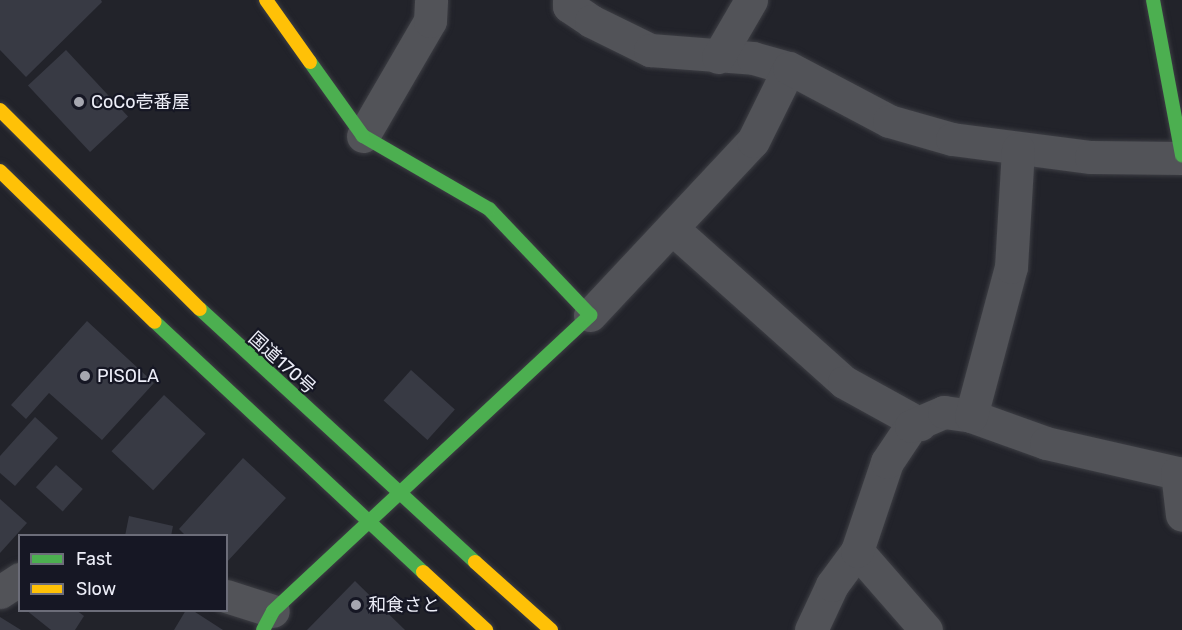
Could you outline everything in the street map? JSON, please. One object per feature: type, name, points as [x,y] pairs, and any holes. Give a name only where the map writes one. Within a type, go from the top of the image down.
[{"type":"main road","points":[[266,0],[363,136],[489,209],[590,315],[268,620]]},
{"type":"main road","points":[[1153,0],[1182,157]]},
{"type":"main road","name":"国道170号","points":[[0,110],[257,366],[402,492],[551,630]]},
{"type":"main road","points":[[0,171],[214,380],[371,520],[486,630]]},
{"type":"street","points":[[363,136],[430,21],[431,0]]},
{"type":"street","points":[[569,0],[569,6],[591,21],[650,50],[789,68],[889,120],[952,139],[1018,149],[1182,157]]},
{"type":"street","points":[[718,57],[751,0]]},
{"type":"street","points":[[590,315],[674,230],[753,141],[789,68]]},
{"type":"street","points":[[971,416],[1011,267],[1018,149]]},
{"type":"street","points":[[674,230],[844,382],[920,424]]},
{"type":"street","points":[[811,630],[832,585],[857,551],[887,462],[911,426],[944,412],[971,416],[1046,443],[1178,473],[1182,515]]},
{"type":"street","points":[[857,551],[926,630]]},
{"type":"street","points":[[0,592],[18,580]]},
{"type":"street","points":[[228,597],[268,620]]},
{"type":"building","points":[[0,0],[101,0],[102,2],[26,77],[0,50]]},
{"type":"building","name":"CoCo壱番屋","points":[[66,50],[128,117],[90,152],[28,85]]},
{"type":"building","points":[[87,321],[154,383],[102,440],[49,393],[26,419],[11,405]]},
{"type":"building","points":[[411,370],[455,409],[427,440],[384,400]]},
{"type":"building","points":[[164,395],[206,434],[153,490],[111,451]]},
{"type":"building","points":[[35,417],[58,438],[15,486],[0,473],[0,456]]},
{"type":"building","points":[[243,458],[286,498],[228,561],[228,534],[184,534],[179,529]]},
{"type":"building","points":[[56,465],[83,489],[63,511],[36,487]]},
{"type":"building","points":[[0,499],[27,523],[0,553]]},
{"type":"building","points":[[129,516],[173,526],[171,534],[125,534]]},
{"type":"building","name":"和食さと","points":[[355,581],[405,630],[307,630]]},
{"type":"building","points":[[28,612],[79,612],[84,616],[75,630],[51,630]]},
{"type":"building","points":[[185,612],[195,612],[223,630],[174,630]]},
{"type":"building","points":[[0,617],[21,630],[0,630]]},
{"type":"traffic: fast","points":[[1153,0],[1182,155]]},
{"type":"traffic: fast","points":[[263,630],[273,611],[590,315],[489,209],[363,136],[310,62]]},
{"type":"traffic: fast","points":[[200,309],[475,562]]},
{"type":"traffic: fast","points":[[155,322],[423,572]]},
{"type":"traffic: slow","points":[[266,0],[310,62]]},
{"type":"traffic: slow","points":[[0,110],[200,309]]},
{"type":"traffic: slow","points":[[0,171],[155,322]]},
{"type":"traffic: slow","points":[[475,562],[551,630]]},
{"type":"traffic: slow","points":[[423,572],[486,630]]},
{"type":"place","name":"CoCo壱番屋","points":[[79,102]]},
{"type":"place","name":"PISOLA","points":[[85,376]]},
{"type":"place","name":"和食さと","points":[[356,605]]}]
